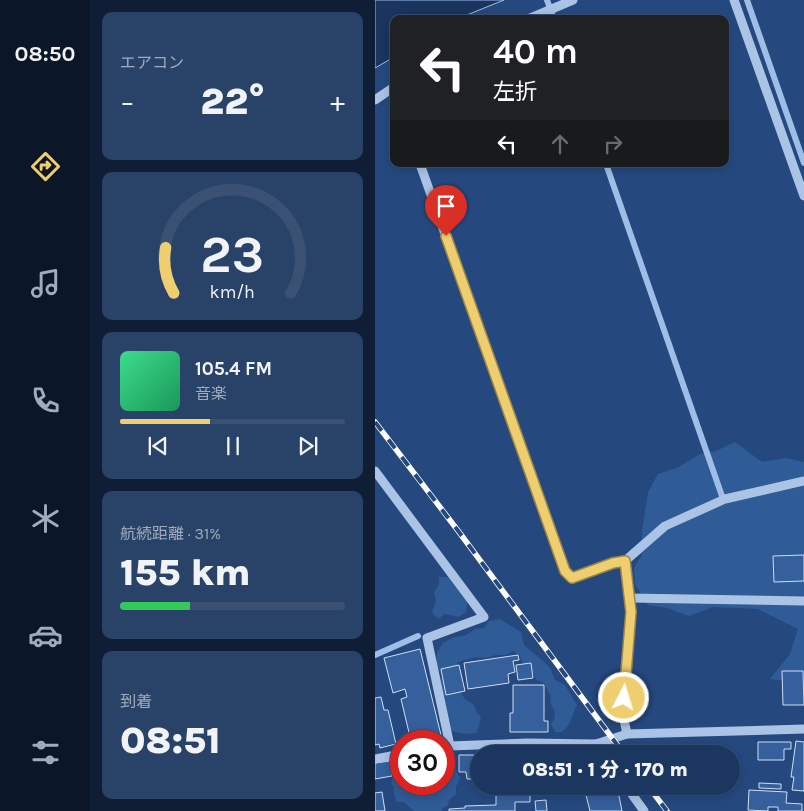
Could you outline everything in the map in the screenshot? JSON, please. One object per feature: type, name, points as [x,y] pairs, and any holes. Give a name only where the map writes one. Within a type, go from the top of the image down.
[{"type":"street","points":[[537,15],[573,0]]},
{"type":"street","points":[[734,0],[804,196]]},
{"type":"street","points":[[375,100],[390,91]]},
{"type":"street","points":[[421,167],[565,571],[572,578],[613,563],[625,561],[665,526],[725,499],[804,481]]},
{"type":"street","points":[[375,471],[484,617],[427,638],[444,730]]},
{"type":"street","points":[[625,561],[631,612],[623,715],[627,734]]},
{"type":"street","points":[[629,598],[804,601]]},
{"type":"street","points":[[455,746],[527,743],[596,744],[627,734],[804,729]]},
{"type":"street","points":[[375,759],[390,756]]},
{"type":"street","points":[[632,795],[644,811]]},
{"type":"shaded area","points":[[375,0],[504,0],[467,15],[390,15],[390,59],[375,68]]},
{"type":"shaded area","points":[[735,442],[762,462],[786,458],[804,462],[804,683],[770,679],[790,654],[798,629],[758,609],[713,607],[689,616],[667,608],[648,605],[635,584],[634,568],[642,555],[642,530],[648,492],[658,474],[677,468],[700,454],[716,451]]},
{"type":"shaded area","points":[[439,577],[450,577],[452,583],[461,585],[468,595],[466,612],[459,617],[445,614],[438,619],[432,612],[436,601],[434,593],[439,584]]},
{"type":"shaded area","points":[[500,619],[521,632],[524,645],[550,668],[555,680],[565,685],[577,705],[569,724],[562,732],[555,732],[551,724],[555,713],[550,702],[551,697],[544,683],[536,679],[533,672],[522,662],[520,656],[513,651],[506,655],[486,658],[476,657],[458,662],[454,672],[456,683],[464,698],[474,705],[481,717],[477,733],[469,734],[448,729],[439,687],[442,676],[436,664],[437,653],[443,643],[452,638],[466,635],[475,629],[484,628],[489,621]]},
{"type":"shaded area","points":[[455,760],[456,770],[460,778],[456,787],[456,794]]},
{"type":"shaded area","points":[[394,795],[455,795],[442,811],[414,811],[404,802],[397,802]]},
{"type":"building","points":[[804,555],[804,581],[774,582],[773,556]]},
{"type":"building","points":[[420,649],[440,730],[408,730],[401,699],[407,697],[405,689],[393,693],[384,658]]},
{"type":"building","points":[[518,655],[519,660],[513,661],[515,672],[508,674],[509,683],[468,689],[464,663]]},
{"type":"building","points":[[531,663],[533,678],[518,680],[516,665]]},
{"type":"building","points":[[459,665],[465,691],[446,695],[441,669]]},
{"type":"building","points":[[782,671],[803,671],[804,705],[783,705]]},
{"type":"building","points":[[513,685],[544,685],[544,721],[548,721],[548,732],[510,732],[510,713],[513,713]]},
{"type":"building","points":[[381,697],[384,710],[388,710],[393,730],[390,730],[390,746],[380,748],[379,744],[375,745],[375,698]]},
{"type":"building","points":[[796,741],[804,742],[804,791],[792,790],[794,777],[791,777]]},
{"type":"building","points":[[758,742],[791,742],[791,749],[784,749],[784,760],[758,760]]},
{"type":"building","points":[[459,755],[470,755],[470,779],[467,779],[466,772],[459,772]]},
{"type":"building","points":[[390,761],[390,776],[375,779],[375,763]]},
{"type":"building","points":[[759,783],[781,784],[781,789],[759,788]]},
{"type":"building","points":[[749,790],[787,792],[786,803],[802,804],[802,811],[778,811],[778,807],[768,807],[768,811],[748,810]]},
{"type":"building","points":[[382,792],[385,811],[375,811],[375,793]]},
{"type":"building","points":[[496,795],[530,795],[530,802],[515,802],[515,811],[449,811],[449,809],[465,808],[465,806],[496,805]]},
{"type":"building","points":[[586,795],[619,795],[622,811],[590,811]]},
{"type":"building","points":[[546,800],[547,811],[536,811],[535,801]]},
{"type":"waterway","points":[[547,0],[553,15]]},
{"type":"waterway","points":[[747,0],[804,163]]},
{"type":"waterway","points":[[607,167],[722,496]]},
{"type":"waterway","points":[[375,655],[418,636]]},
{"type":"railway","points":[[375,422],[617,745]]},
{"type":"railway","points":[[655,795],[667,811]]},
{"type":"route","points":[[446,236],[565,571],[572,578],[613,563],[625,561],[631,612],[624,698]]}]
